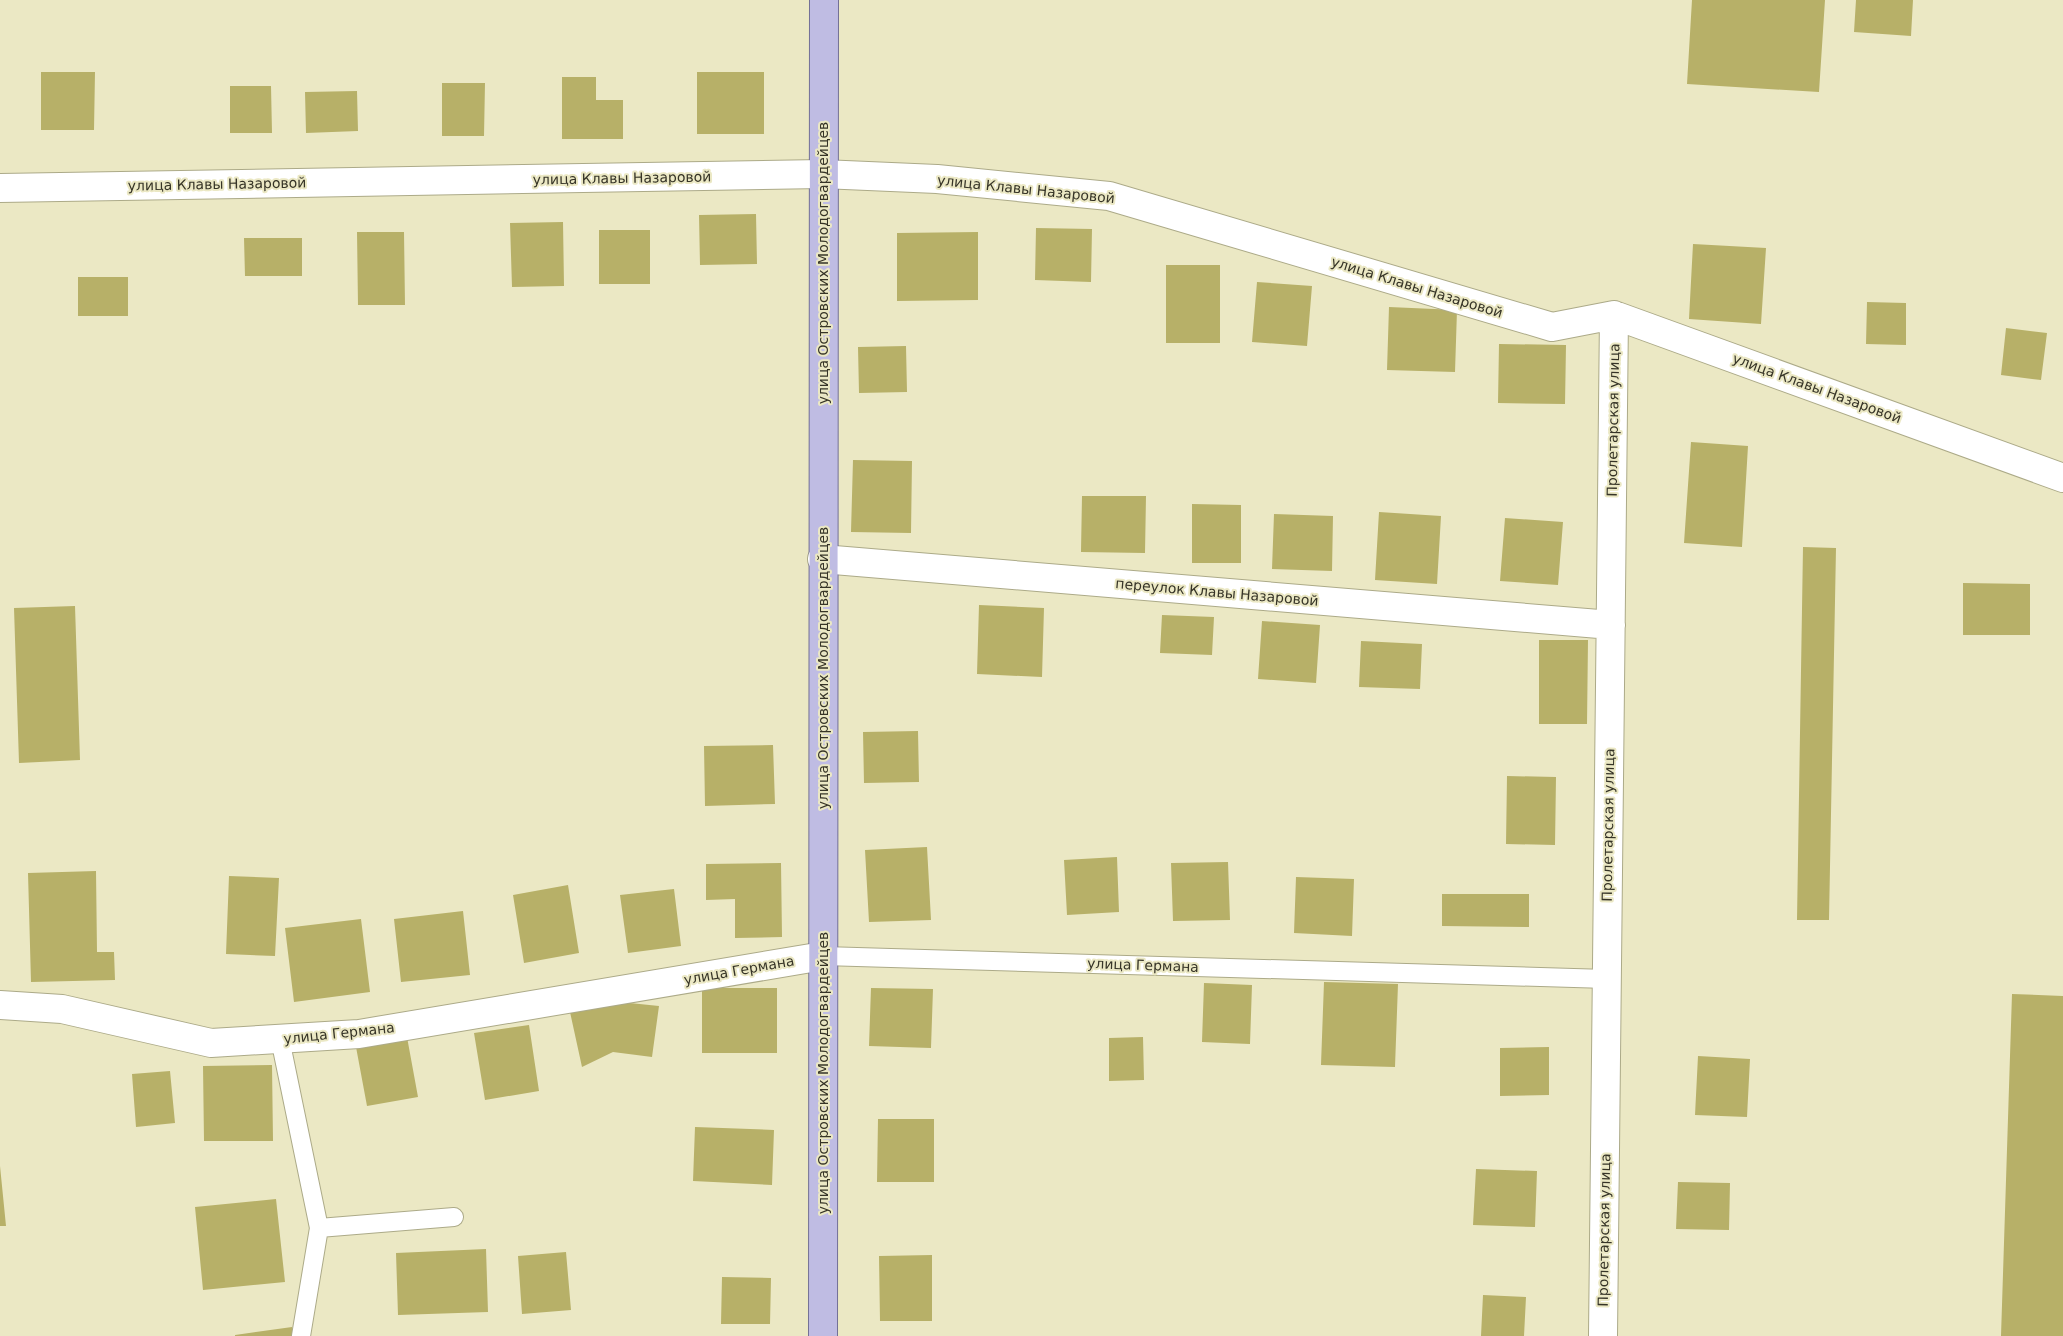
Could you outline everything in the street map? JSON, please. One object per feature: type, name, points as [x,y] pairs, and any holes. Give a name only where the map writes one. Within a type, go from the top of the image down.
[{"type":"main road","name":"улица Островских Молодогвардейцев","points":[[823,1336],[822,174],[824,0]]},
{"type":"street","name":"улица Клавы Назаровой","points":[[0,188],[822,174],[938,179],[1109,196],[1552,327],[1614,315],[2063,478]]},
{"type":"street","name":"Пролетарская улица","points":[[1603,1336],[1614,315]]},
{"type":"street","name":"переулок Клавы Назаровой","points":[[822,559],[1611,625]]},
{"type":"street","name":"улица Германа","points":[[0,1004],[62,1009],[211,1043],[280,1039],[359,1034],[823,956]]},
{"type":"lane","name":"улица Германа","points":[[823,956],[1607,979]]},
{"type":"lane","points":[[280,1039],[319,1228],[301,1336]]},
{"type":"lane","points":[[319,1228],[454,1217]]},
{"type":"building","points":[[1692,0],[1825,0],[1819,92],[1687,84]]},
{"type":"building","points":[[1856,0],[1913,0],[1911,36],[1854,32]]},
{"type":"building","points":[[41,72],[95,72],[94,130],[41,130]]},
{"type":"building","points":[[697,72],[764,72],[764,134],[697,134]]},
{"type":"building","points":[[562,77],[596,77],[596,100],[623,100],[623,139],[562,139]]},
{"type":"building","points":[[442,83],[485,83],[484,136],[442,136]]},
{"type":"building","points":[[230,86],[271,86],[272,133],[230,133]]},
{"type":"building","points":[[357,91],[358,131],[306,133],[305,92]]},
{"type":"building","points":[[756,214],[757,264],[700,265],[699,215]]},
{"type":"building","points":[[563,222],[564,286],[512,287],[510,223]]},
{"type":"building","points":[[1036,228],[1092,229],[1091,282],[1035,280]]},
{"type":"building","points":[[599,230],[650,230],[650,284],[599,284]]},
{"type":"building","points":[[357,232],[404,232],[405,305],[358,305]]},
{"type":"building","points":[[978,232],[978,300],[897,301],[897,233]]},
{"type":"building","points":[[244,238],[302,238],[302,276],[245,276]]},
{"type":"building","points":[[1693,244],[1766,248],[1761,324],[1689,319]]},
{"type":"building","points":[[1166,265],[1220,265],[1220,343],[1166,343]]},
{"type":"building","points":[[78,277],[128,277],[128,316],[78,316]]},
{"type":"building","points":[[1257,282],[1312,286],[1307,346],[1252,342]]},
{"type":"building","points":[[1867,302],[1906,303],[1906,345],[1866,344]]},
{"type":"building","points":[[1389,307],[1457,310],[1455,372],[1387,370]]},
{"type":"building","points":[[2006,328],[2047,333],[2041,380],[2001,375]]},
{"type":"building","points":[[1499,344],[1566,345],[1565,404],[1498,403]]},
{"type":"building","points":[[906,346],[907,392],[859,393],[858,347]]},
{"type":"building","points":[[1691,442],[1748,446],[1742,547],[1684,543]]},
{"type":"building","points":[[853,460],[912,461],[911,533],[851,532]]},
{"type":"building","points":[[1082,496],[1146,496],[1145,553],[1081,552]]},
{"type":"building","points":[[1192,504],[1241,505],[1241,563],[1192,563]]},
{"type":"building","points":[[1379,512],[1441,516],[1437,584],[1375,580]]},
{"type":"building","points":[[1274,514],[1333,516],[1332,571],[1272,569]]},
{"type":"building","points":[[1505,518],[1563,522],[1558,585],[1500,581]]},
{"type":"building","points":[[1803,547],[1836,548],[1829,920],[1797,920]]},
{"type":"building","points":[[1963,583],[2030,584],[2030,635],[1963,635]]},
{"type":"building","points":[[979,605],[1044,608],[1042,677],[977,674]]},
{"type":"building","points":[[75,606],[80,760],[19,763],[14,608]]},
{"type":"building","points":[[1162,615],[1214,617],[1212,655],[1160,653]]},
{"type":"building","points":[[1262,621],[1320,625],[1316,683],[1258,679]]},
{"type":"building","points":[[1539,640],[1588,640],[1587,724],[1539,724]]},
{"type":"building","points":[[1361,641],[1422,644],[1420,689],[1359,687]]},
{"type":"building","points":[[918,731],[919,782],[864,783],[863,732]]},
{"type":"building","points":[[773,745],[775,804],[705,806],[704,746]]},
{"type":"building","points":[[1507,776],[1556,777],[1555,845],[1506,844]]},
{"type":"building","points":[[927,847],[931,920],[869,922],[865,850]]},
{"type":"building","points":[[1117,857],[1119,912],[1067,915],[1064,860]]},
{"type":"building","points":[[1228,862],[1230,920],[1173,921],[1171,863]]},
{"type":"building","points":[[781,863],[782,937],[735,938],[735,899],[706,900],[706,864]]},
{"type":"building","points":[[96,871],[97,952],[114,952],[115,980],[31,982],[28,873]]},
{"type":"building","points":[[229,876],[279,878],[275,956],[226,954]]},
{"type":"building","points":[[1296,877],[1354,879],[1352,936],[1294,933]]},
{"type":"building","points":[[568,885],[579,953],[524,963],[513,895]]},
{"type":"building","points":[[674,889],[681,946],[628,953],[620,895]]},
{"type":"building","points":[[1442,894],[1529,894],[1529,927],[1442,926]]},
{"type":"building","points":[[463,911],[470,975],[401,982],[394,919]]},
{"type":"building","points":[[361,919],[370,992],[294,1002],[285,928]]},
{"type":"building","points":[[1324,982],[1398,984],[1395,1067],[1321,1065]]},
{"type":"building","points":[[1204,983],[1252,985],[1250,1044],[1202,1042]]},
{"type":"building","points":[[702,988],[777,988],[777,1053],[702,1053]]},
{"type":"building","points":[[871,988],[933,989],[931,1048],[869,1046]]},
{"type":"building","points":[[2012,994],[2063,996],[2063,1336],[2001,1336]]},
{"type":"building","points":[[620,1002],[659,1006],[652,1057],[613,1052],[582,1067],[570,1012]]},
{"type":"building","points":[[529,1025],[539,1091],[485,1100],[474,1033]]},
{"type":"building","points":[[407,1037],[418,1097],[367,1106],[356,1047]]},
{"type":"building","points":[[1143,1037],[1144,1080],[1109,1081],[1109,1038]]},
{"type":"building","points":[[1549,1047],[1549,1095],[1500,1096],[1500,1048]]},
{"type":"building","points":[[1698,1056],[1750,1059],[1747,1117],[1695,1115]]},
{"type":"building","points":[[272,1065],[273,1141],[204,1141],[203,1066]]},
{"type":"building","points":[[170,1071],[175,1123],[136,1127],[132,1074]]},
{"type":"building","points":[[878,1119],[934,1119],[934,1182],[877,1182]]},
{"type":"building","points":[[695,1127],[774,1130],[772,1185],[693,1181]]},
{"type":"building","points":[[0,1166],[6,1226],[0,1226]]},
{"type":"building","points":[[1476,1169],[1537,1171],[1535,1227],[1473,1225]]},
{"type":"building","points":[[1678,1182],[1730,1183],[1729,1230],[1676,1229]]},
{"type":"building","points":[[276,1199],[285,1282],[203,1290],[195,1207]]},
{"type":"building","points":[[486,1249],[488,1312],[398,1315],[396,1253]]},
{"type":"building","points":[[566,1252],[571,1310],[522,1314],[518,1256]]},
{"type":"building","points":[[932,1255],[932,1321],[880,1321],[879,1256]]},
{"type":"building","points":[[722,1277],[771,1278],[770,1324],[721,1324]]},
{"type":"building","points":[[1483,1295],[1526,1297],[1524,1336],[1481,1336]]},
{"type":"building","points":[[292,1327],[293,1336],[235,1336],[235,1335]]}]
